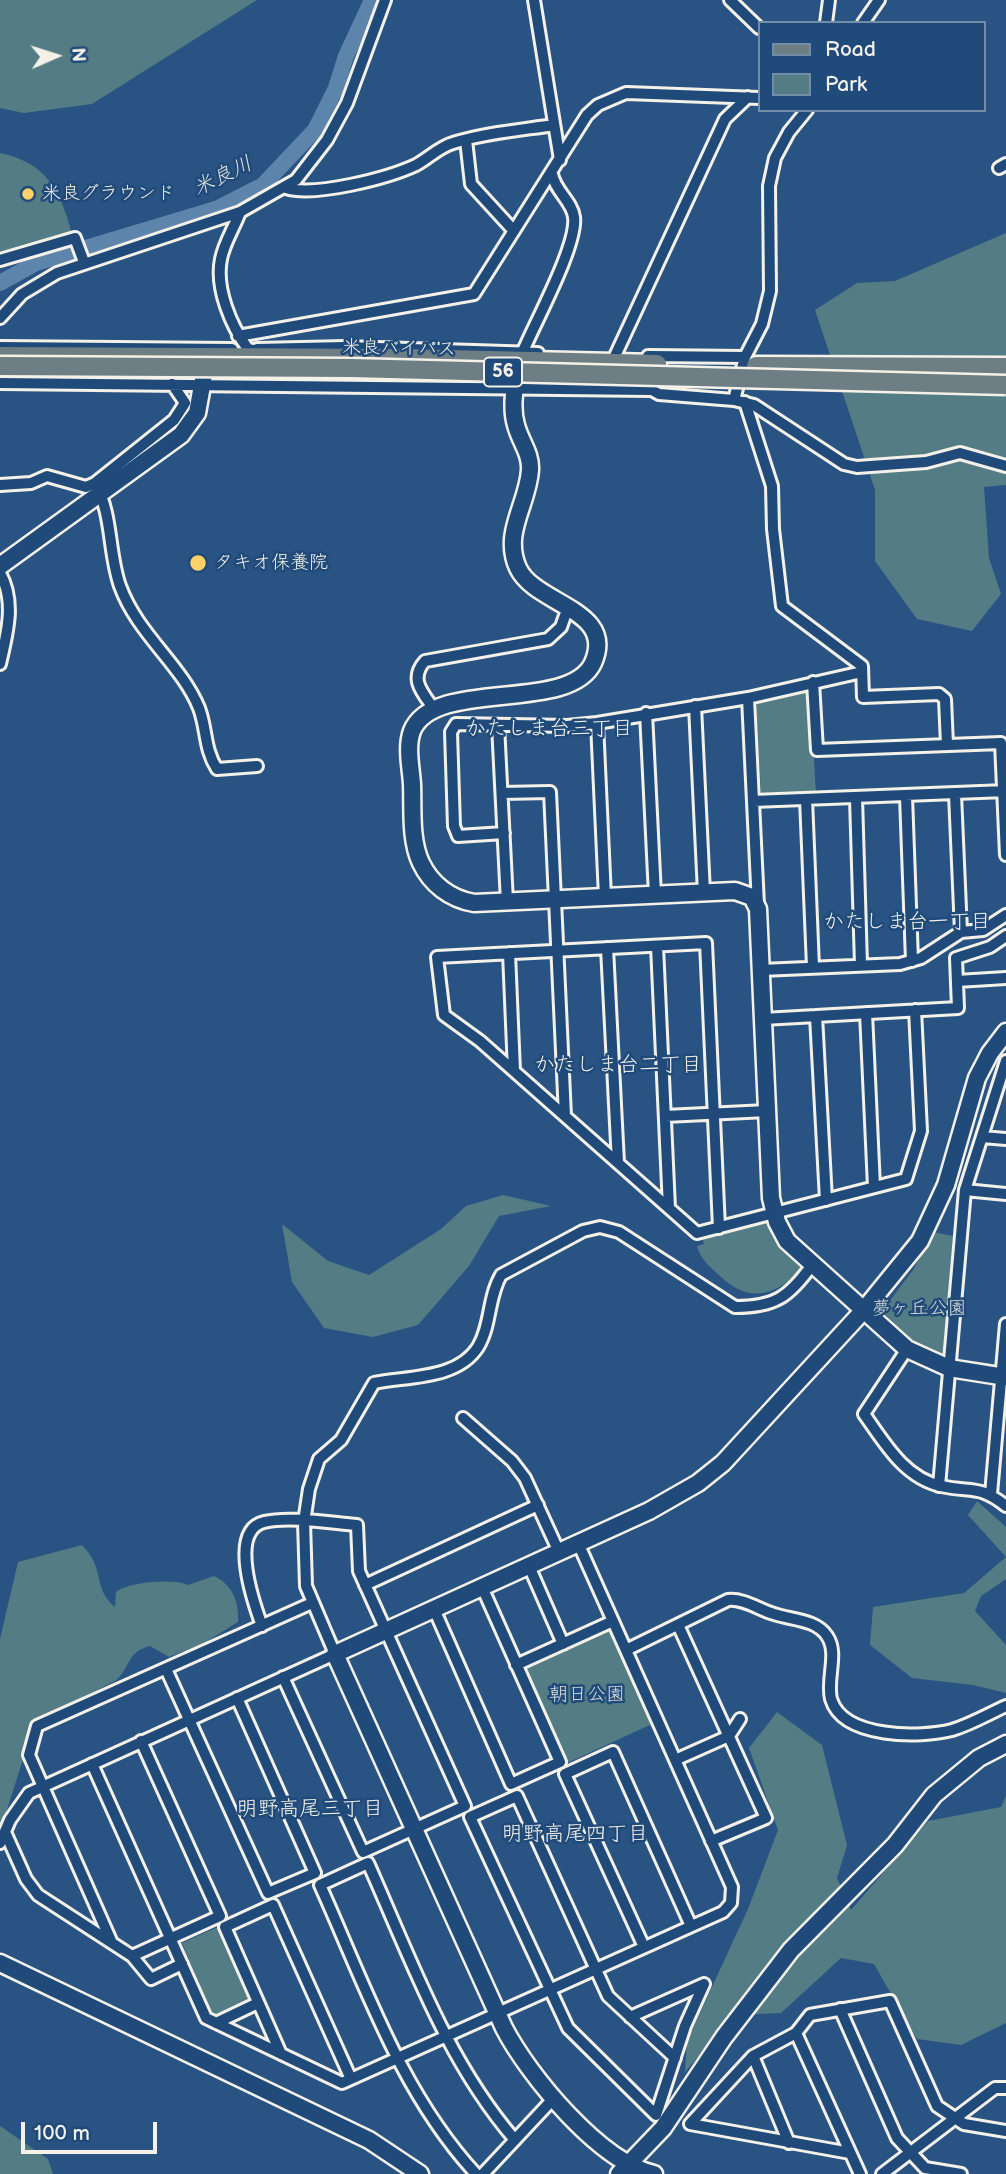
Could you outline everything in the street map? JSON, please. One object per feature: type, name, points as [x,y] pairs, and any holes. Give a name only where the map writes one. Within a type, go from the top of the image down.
[{"type":"main road","points":[[206,372],[254,352],[518,370],[655,383],[743,396],[1006,392]]},
{"type":"main road","points":[[0,356],[152,365],[206,372],[518,370],[750,361],[1006,367]]},
{"type":"main road","name":"米良バイパス","points":[[0,364],[347,363],[1006,379]]},
{"type":"main road","name":"米良バイパス","points":[[0,364],[352,368],[1006,385]]},
{"type":"main road","points":[[0,372],[152,365]]},
{"type":"street","points":[[0,318],[37,283],[83,260],[240,212],[296,180],[327,140],[348,103],[385,0]]},
{"type":"street","points":[[534,0],[559,160]]},
{"type":"street","points":[[730,0],[758,27]]},
{"type":"street","points":[[826,21],[830,0]]},
{"type":"street","points":[[864,21],[878,0]]},
{"type":"street","points":[[238,336],[474,294],[587,115],[598,105],[626,93],[754,98]]},
{"type":"street","points":[[615,356],[725,119],[754,98]]},
{"type":"street","points":[[805,112],[789,132],[775,158],[769,186],[770,291],[743,396],[772,486],[773,529],[782,606],[862,666],[863,697],[939,694],[945,699],[947,745]]},
{"type":"street","points":[[286,188],[297,191],[312,190],[397,173],[419,164],[445,146],[554,125]]},
{"type":"street","points":[[466,140],[471,184],[514,231]]},
{"type":"street","points":[[552,174],[559,193],[572,208],[573,232],[518,370],[515,424],[527,450],[530,471],[513,530],[515,560],[520,572],[533,587],[585,618],[595,636],[593,662],[581,678],[566,685],[434,709],[416,724],[410,743],[415,846],[419,858],[435,883],[452,896],[474,902],[743,892],[753,898],[758,909]]},
{"type":"street","points":[[240,212],[221,259],[220,271],[226,306],[238,336],[254,352]]},
{"type":"street","points":[[0,260],[75,238],[83,260]]},
{"type":"street","points":[[0,347],[254,352]]},
{"type":"street","points":[[518,370],[615,356],[750,361]]},
{"type":"street","points":[[518,370],[652,390],[659,394],[743,396],[844,464],[857,467],[926,461],[960,453],[1006,466]]},
{"type":"street","points":[[0,383],[172,384],[206,372]]},
{"type":"street","points":[[0,485],[31,483],[47,476],[86,487],[98,487],[187,429],[197,413],[206,372]]},
{"type":"street","points":[[0,566],[98,487],[174,420],[185,403],[172,384]]},
{"type":"street","points":[[98,487],[106,502],[121,586],[139,625],[198,707],[206,734],[206,748],[212,761],[217,769],[257,766]]},
{"type":"street","points":[[0,573],[9,592],[10,604],[0,664]]},
{"type":"street","points":[[434,709],[416,680],[425,661],[548,639],[561,627],[568,607]]},
{"type":"street","points":[[504,833],[458,836],[454,826],[451,732],[456,724],[567,726],[597,723],[748,698],[862,672]]},
{"type":"street","points":[[813,682],[817,750],[1001,743],[1006,855]]},
{"type":"street","points":[[748,698],[774,1213],[787,1241],[907,1349],[949,1368],[1004,1376]]},
{"type":"street","points":[[695,706],[704,893]]},
{"type":"street","points":[[646,713],[655,895]]},
{"type":"street","points":[[597,723],[605,897]]},
{"type":"street","points":[[498,725],[507,902]]},
{"type":"street","points":[[753,801],[1005,791]]},
{"type":"street","points":[[502,793],[550,792],[565,1116]]},
{"type":"street","points":[[955,794],[961,932]]},
{"type":"street","points":[[906,796],[912,961]]},
{"type":"street","points":[[806,799],[813,967]]},
{"type":"street","points":[[856,799],[861,965]]},
{"type":"street","points":[[761,970],[912,961],[961,932],[982,930],[1006,915]]},
{"type":"street","points":[[763,1019],[958,1008],[956,958],[990,947],[1006,936]]},
{"type":"street","points":[[719,1228],[706,943],[437,957],[444,1016],[514,1071],[698,1233],[719,1228],[906,1179],[921,1130],[915,1010]]},
{"type":"street","points":[[657,946],[669,1208]]},
{"type":"street","points":[[607,948],[618,1163]]},
{"type":"street","points":[[509,953],[514,1071]]},
{"type":"street","points":[[957,981],[1006,978]]},
{"type":"street","points":[[866,1013],[874,1187]]},
{"type":"street","points":[[816,1016],[826,1200]]},
{"type":"street","points":[[182,1964],[151,1979],[132,1956],[38,1895],[2,1838],[22,1800],[42,1786],[674,1498],[723,1463],[863,1311],[920,1241],[946,1185],[977,1078],[990,1053],[1006,1032]]},
{"type":"street","points":[[939,1486],[965,1190],[1006,1061]]},
{"type":"street","points":[[665,1116],[767,1111]]},
{"type":"street","points":[[982,1137],[1006,1139]]},
{"type":"street","points":[[965,1190],[1006,1194]]},
{"type":"street","points":[[654,2174],[624,2170],[521,2060],[497,2013],[312,1603],[304,1574],[304,1522],[309,1489],[319,1459],[341,1440],[374,1383],[454,1368],[478,1348],[495,1286],[501,1275],[517,1264],[583,1231],[600,1227],[619,1232],[735,1307],[755,1307],[778,1301],[797,1286],[812,1265]]},
{"type":"street","points":[[991,1494],[1001,1430],[1006,1324]]},
{"type":"street","points":[[907,1349],[864,1414],[901,1465],[939,1486],[986,1490],[1006,1506]]},
{"type":"street","points":[[463,1418],[512,1461],[526,1478],[559,1552]]},
{"type":"street","points":[[365,1585],[538,1505]]},
{"type":"street","points":[[262,1626],[247,1579],[247,1539],[254,1528],[264,1522],[357,1525],[359,1571],[465,1806],[363,1852],[284,1677]]},
{"type":"street","points":[[92,1764],[206,2018],[342,2083],[691,1926],[725,1910],[732,1899],[732,1887],[578,1543]]},
{"type":"street","points":[[529,1566],[563,1644]]},
{"type":"street","points":[[434,1609],[511,1784],[560,1762],[482,1587]]},
{"type":"street","points":[[626,1650],[679,1627],[732,1599],[813,1624],[826,1634],[830,1642],[830,1692],[834,1706],[848,1718],[880,1734],[945,1731],[969,1724],[1006,1706]]},
{"type":"street","points":[[112,1943],[29,1755],[37,1726],[312,1603]]},
{"type":"street","points":[[516,1665],[613,1622]]},
{"type":"street","points":[[679,1627],[766,1818],[711,1841]]},
{"type":"street","points":[[166,1669],[268,1893],[314,1873],[237,1698]]},
{"type":"street","points":[[675,1760],[729,1736],[740,1719]]},
{"type":"street","points":[[132,1956],[220,1916],[141,1741]]},
{"type":"street","points":[[624,2170],[663,2128],[724,2038],[791,1950],[895,1845],[934,1795],[969,1765],[1006,1744]]},
{"type":"street","points":[[644,1947],[565,1773],[612,1752],[691,1926]]},
{"type":"street","points":[[630,2017],[704,1984],[656,2115],[574,2036],[549,1990],[470,1817],[517,1796],[608,1996],[630,2017],[675,2058]]},
{"type":"street","points":[[476,2174],[449,2145],[423,2108],[320,1885],[368,1863],[469,2081],[515,2140]]},
{"type":"street","points":[[281,2054],[225,1927],[273,1905],[351,2079]]},
{"type":"street","points":[[0,1963],[369,2140],[420,2174]]},
{"type":"street","points":[[850,2153],[691,2127],[690,2124],[753,2056],[796,2033],[810,2015],[890,2001],[937,2106],[954,2119],[1006,2131]]},
{"type":"street","points":[[216,2023],[258,2003]]},
{"type":"street","points":[[840,2009],[895,2134],[925,2168],[961,2174]]},
{"type":"street","points":[[796,2033],[860,2174]]},
{"type":"street","points":[[753,2056],[789,2143]]},
{"type":"street","points":[[883,2174],[995,2088],[1006,2088]]},
{"type":"street","points":[[483,2174],[554,2098]]},
{"type":"green space","points":[[0,0],[257,0],[92,104],[24,113],[0,108]]},
{"type":"green space","name":"米良グラウンド","points":[[0,153],[29,164],[49,181],[62,204],[72,234],[0,253]]},
{"type":"green space","points":[[1006,233],[1006,485],[984,487],[989,558],[1001,594],[972,631],[917,619],[875,561],[875,490],[815,310],[857,283],[895,281]]},
{"type":"green space","points":[[805,688],[810,693],[816,794],[766,797],[761,792],[756,706],[761,700]]},
{"type":"green space","points":[[503,1195],[551,1206],[499,1216],[469,1266],[418,1325],[373,1337],[324,1328],[292,1282],[282,1224],[328,1261],[369,1275],[441,1229],[466,1206]]},
{"type":"green space","points":[[763,1220],[800,1266],[800,1271],[780,1287],[750,1293],[730,1285],[703,1259],[697,1246],[704,1244],[702,1236]]},
{"type":"green space","name":"夢ヶ丘公園","points":[[933,1232],[953,1236],[943,1354],[939,1357],[914,1344],[882,1311],[913,1270]]},
{"type":"green space","points":[[977,1501],[1006,1527],[1006,1557],[968,1515]]},
{"type":"green space","points":[[82,1545],[94,1562],[104,1593],[115,1607],[116,1592],[130,1586],[162,1582],[188,1585],[214,1576],[226,1584],[234,1595],[238,1622],[204,1643],[169,1657],[150,1646],[142,1649],[133,1656],[115,1681],[35,1721],[0,1832],[0,1639],[18,1562]]},
{"type":"green space","points":[[1006,1557],[1006,1579],[981,1596],[975,1611],[1006,1645],[1006,1693],[973,1685],[912,1678],[870,1645],[873,1607],[964,1593]]},
{"type":"green space","name":"朝日公園","points":[[604,1629],[611,1632],[652,1724],[565,1764],[522,1666]]},
{"type":"green space","points":[[777,1712],[822,1745],[847,1845],[837,1878],[851,1910],[928,1821],[1001,1807],[1006,1796],[1006,2023],[961,2045],[917,2039],[874,1964],[841,1958],[781,2013],[734,2015],[685,2072],[687,2041],[748,1909],[778,1830],[749,1748]]},
{"type":"green space","points":[[220,1926],[254,2002],[220,2017],[210,2010],[182,1943]]},
{"type":"green space","points":[[0,2126],[48,2159],[53,2174],[0,2174]]},
{"type":"waterway","name":"米良川","points":[[0,283],[36,263],[216,209],[263,185],[315,130],[336,88],[346,56],[372,0]]},
{"type":"place","name":"米良グラウンド","points":[[28,194]]},
{"type":"place","name":"タキオ保養院","points":[[198,563]]},
{"type":"district","name":"かたしま台三丁目","points":[[549,730]]},
{"type":"district","name":"かたしま台一丁目","points":[[907,923]]},
{"type":"district","name":"かたしま台二丁目","points":[[618,1066]]},
{"type":"district","name":"明野高尾三丁目","points":[[310,1810]]},
{"type":"district","name":"明野高尾四丁目","points":[[575,1835]]}]
